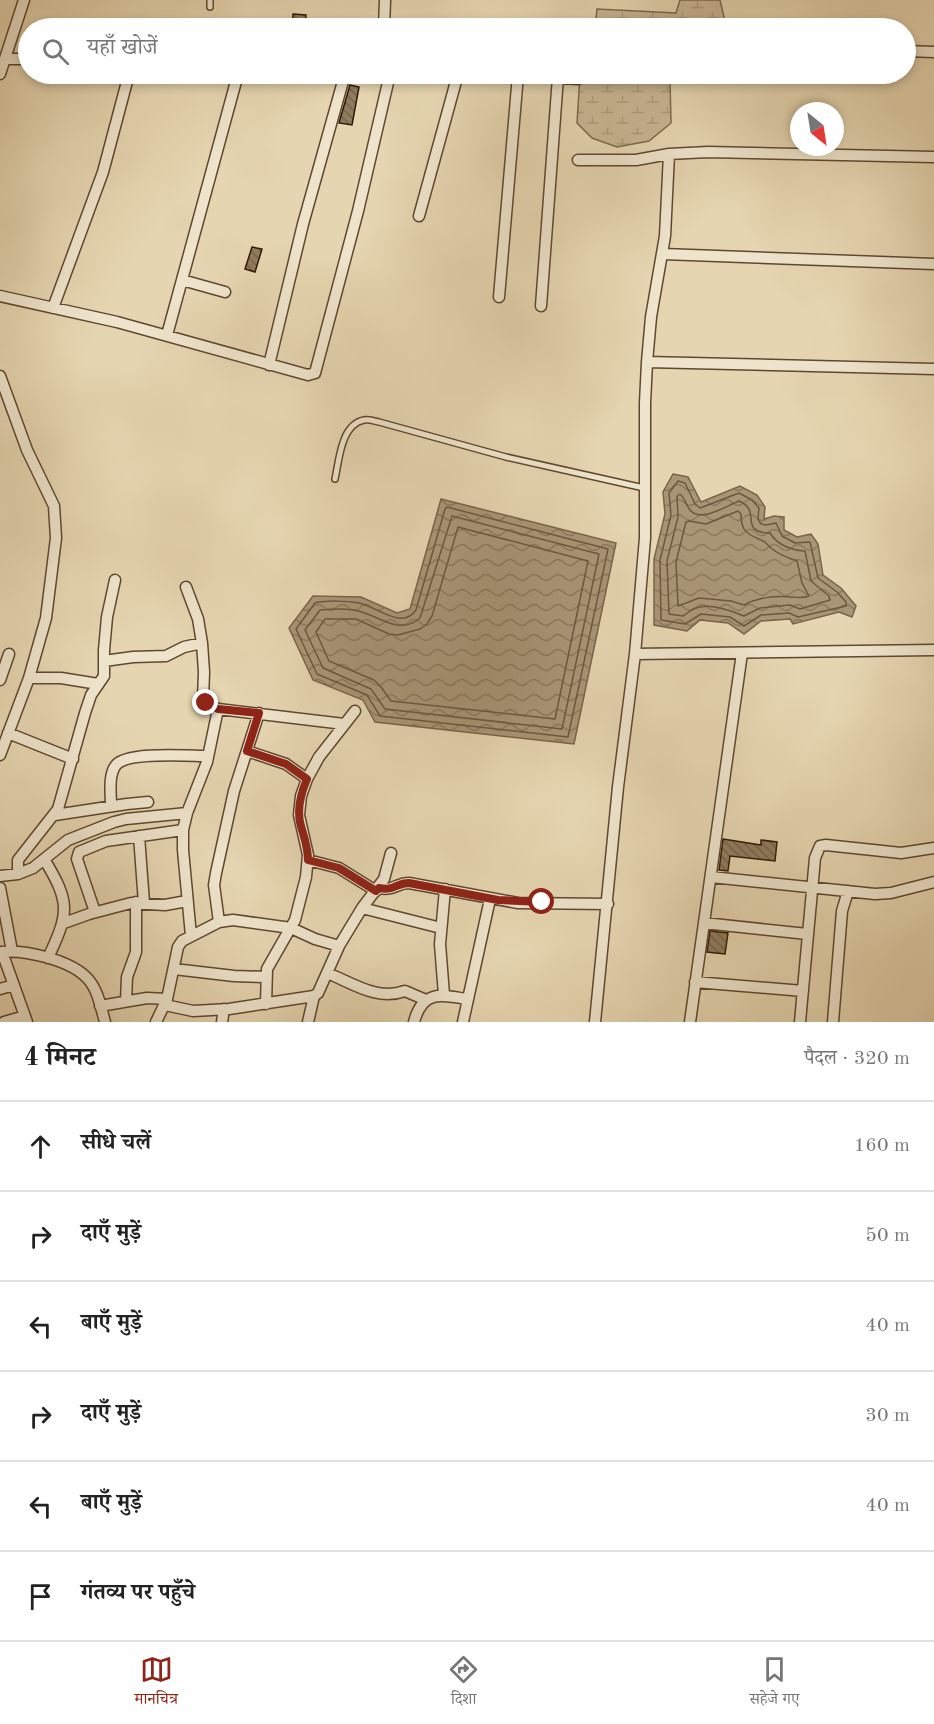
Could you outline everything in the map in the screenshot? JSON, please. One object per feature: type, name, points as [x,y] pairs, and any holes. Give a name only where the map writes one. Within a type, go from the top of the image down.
[{"type":"street","points":[[18,18],[24,0]]},
{"type":"street","points":[[384,18],[385,0]]},
{"type":"street","points":[[0,74],[18,18]]},
{"type":"street","points":[[0,44],[11,40]]},
{"type":"street","points":[[916,51],[934,52]]},
{"type":"street","points":[[5,59],[18,59]]},
{"type":"street","points":[[53,308],[103,172],[126,84]]},
{"type":"street","points":[[167,335],[235,84]]},
{"type":"street","points":[[269,365],[301,234],[342,84]]},
{"type":"street","points":[[0,296],[167,335],[308,375],[315,373],[318,369],[388,84]]},
{"type":"street","points":[[418,216],[455,84]]},
{"type":"street","points":[[499,297],[517,84]]},
{"type":"street","points":[[541,306],[557,84]]},
{"type":"street","points":[[578,160],[636,160],[669,154],[708,152],[934,157]]},
{"type":"street","points":[[596,1022],[645,538],[647,362],[652,309],[663,254],[669,154]]},
{"type":"street","points":[[663,254],[934,264]]},
{"type":"street","points":[[182,280],[225,292]]},
{"type":"street","points":[[647,362],[934,369]]},
{"type":"street","points":[[0,376],[27,450],[54,506],[56,538],[46,618],[29,678],[0,755]]},
{"type":"street","points":[[18,874],[18,860],[55,815],[91,695],[104,676],[108,617],[115,579]]},
{"type":"street","points":[[186,587],[196,612],[202,643],[203,699],[206,703],[218,709],[344,724]]},
{"type":"street","points":[[104,661],[166,656],[184,647],[202,643]]},
{"type":"street","points":[[635,654],[934,650]]},
{"type":"street","points":[[690,1022],[742,653]]},
{"type":"street","points":[[0,680],[9,654]]},
{"type":"street","points":[[29,678],[61,678],[98,684]]},
{"type":"street","points":[[191,936],[183,830],[208,756],[218,709]]},
{"type":"street","points":[[266,1004],[266,977],[272,959],[291,928],[306,877],[307,845],[300,823],[299,807],[307,779],[319,757],[355,711]]},
{"type":"street","points":[[219,922],[214,885],[216,873],[234,791],[259,713]]},
{"type":"street","points":[[8,733],[73,759]]},
{"type":"street","points":[[247,751],[286,764],[307,779]]},
{"type":"street","points":[[111,807],[111,777],[114,768],[122,760],[135,757],[208,756]]},
{"type":"street","points":[[55,815],[148,802]]},
{"type":"street","points":[[0,876],[18,874],[33,868],[68,840],[114,822],[187,813]]},
{"type":"street","points":[[94,912],[77,859],[80,852],[106,841],[183,830]]},
{"type":"street","points":[[126,1001],[127,977],[136,952],[140,902],[139,836]]},
{"type":"street","points":[[800,1022],[811,887],[815,858],[820,846],[901,853],[934,848]]},
{"type":"street","points":[[100,1006],[147,998],[193,1011],[266,1004],[314,996],[318,993],[339,946],[362,908],[384,879],[391,853]]},
{"type":"street","points":[[44,859],[62,892],[64,923],[48,958]]},
{"type":"street","points":[[308,860],[339,868],[377,889],[390,890],[405,883],[518,903],[608,904]]},
{"type":"street","points":[[711,877],[848,891],[891,893],[934,882]]},
{"type":"street","points":[[0,888],[5,951],[26,1019],[4,1022]]},
{"type":"street","points":[[444,995],[440,949],[445,890]]},
{"type":"street","points":[[833,1022],[842,911],[848,891]]},
{"type":"street","points":[[463,1022],[466,999],[490,898]]},
{"type":"street","points":[[64,923],[94,912],[140,902],[165,905],[188,901]]},
{"type":"street","points":[[362,908],[441,928]]},
{"type":"street","points":[[156,1022],[166,1002],[178,946],[182,941],[219,922],[233,920],[291,928],[339,946]]},
{"type":"street","points":[[704,923],[807,934]]},
{"type":"street","points":[[5,951],[48,958],[81,972],[94,989],[105,1022]]},
{"type":"street","points":[[174,969],[266,977]]},
{"type":"street","points":[[327,973],[377,994],[394,994],[405,991],[426,1000]]},
{"type":"street","points":[[695,982],[803,991]]},
{"type":"street","points":[[0,989],[14,985]]},
{"type":"street","points":[[414,1022],[426,1000],[438,995],[466,999]]},
{"type":"street","points":[[308,1022],[314,996]]},
{"type":"street","points":[[222,1022],[224,1009]]},
{"type":"lane","points":[[210,0],[210,7]]},
{"type":"lane","points":[[335,479],[345,436],[353,425],[364,420],[379,422],[506,457],[646,489]]},
{"type":"green space","points":[[680,0],[720,0],[724,18],[596,18],[597,9],[676,13]]},
{"type":"green space","points":[[579,84],[670,84],[671,123],[649,141],[617,147],[592,138],[577,123]]},
{"type":"water","points":[[673,474],[688,477],[701,502],[740,486],[757,495],[765,507],[764,519],[774,516],[784,517],[784,530],[797,537],[811,534],[818,544],[823,575],[841,588],[856,606],[852,617],[839,612],[793,624],[790,619],[761,621],[744,634],[728,623],[700,620],[687,631],[654,625],[654,559],[665,514],[663,492]]},
{"type":"water","points":[[441,499],[616,543],[574,744],[375,722],[363,700],[313,680],[289,628],[313,596],[361,597],[397,613],[410,609]]},
{"type":"building","points":[[293,14],[306,15],[306,18],[293,18]]},
{"type":"building","points":[[350,85],[359,87],[352,125],[339,123]]},
{"type":"building","points":[[252,247],[262,249],[255,272],[245,269]]},
{"type":"building","points":[[723,839],[761,845],[761,840],[777,842],[775,861],[730,856],[728,871],[719,870]]},
{"type":"building","points":[[710,931],[728,933],[725,954],[707,952]]},
{"type":"route","points":[[206,703],[218,709],[259,713],[247,751],[286,764],[307,779],[301,796],[299,815],[307,845],[308,860],[339,868],[376,891],[379,888],[390,890],[409,883],[518,903],[542,902]]}]
